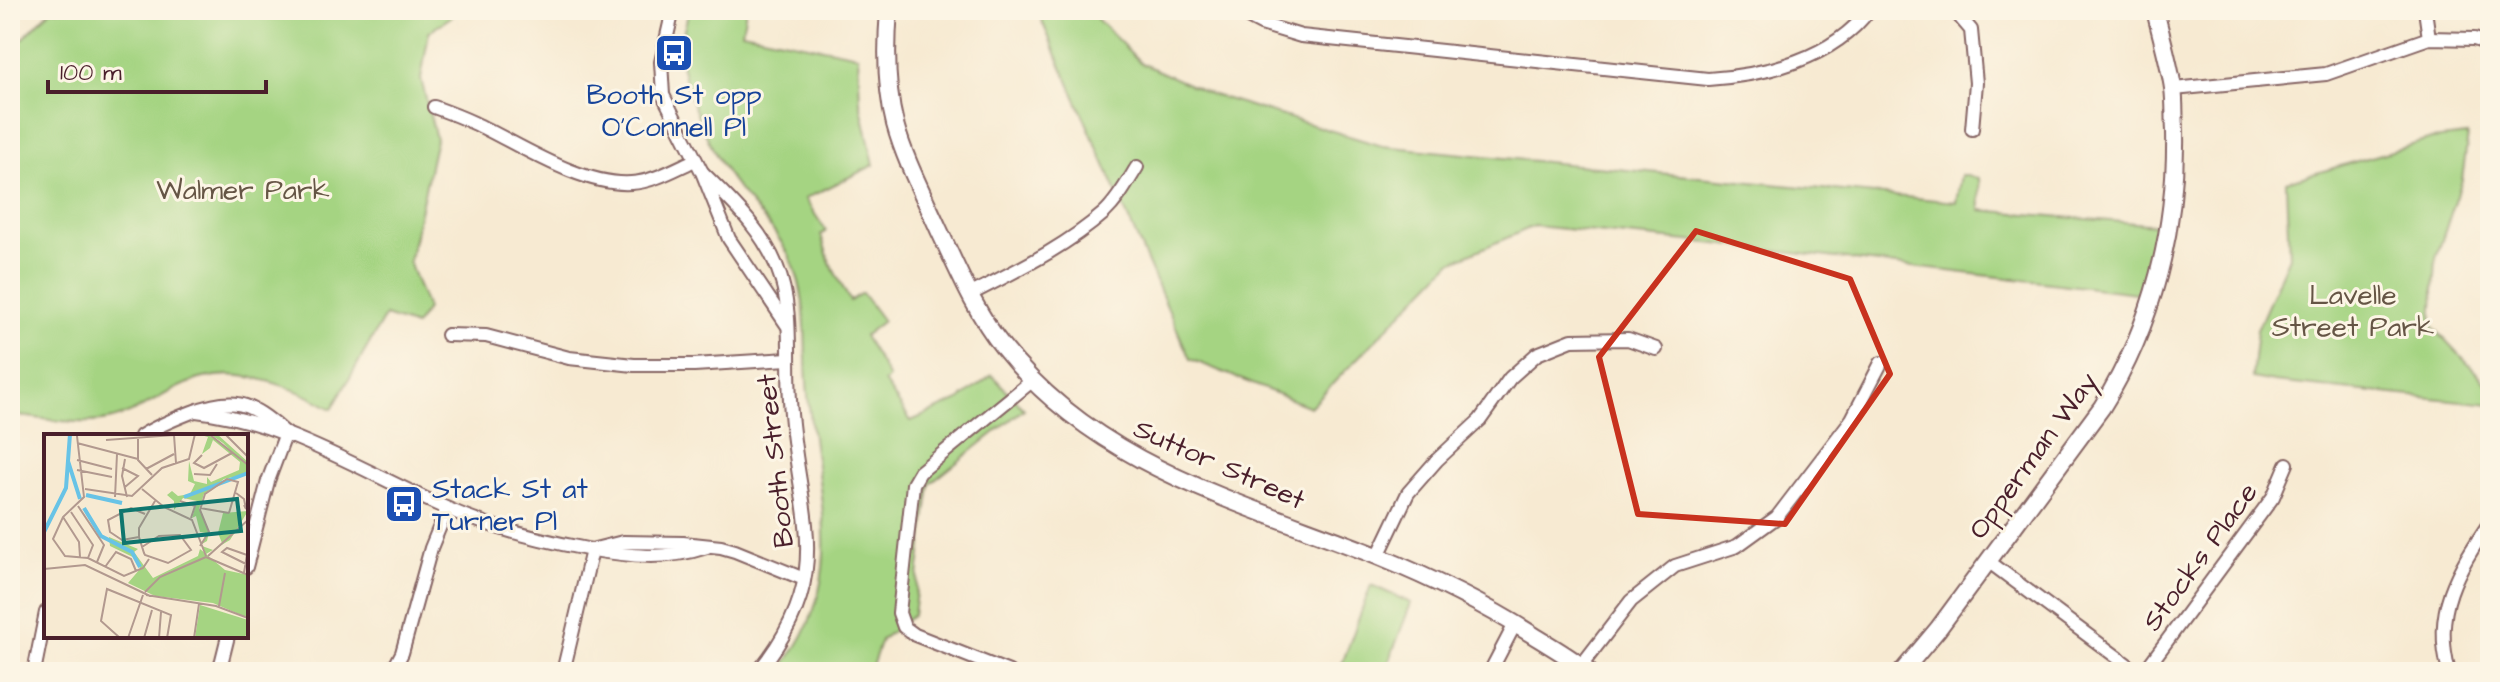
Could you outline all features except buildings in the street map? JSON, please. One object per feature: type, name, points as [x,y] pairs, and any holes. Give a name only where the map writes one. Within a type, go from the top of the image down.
[{"type":"street","name":"Booth Street","points":[[673,10],[661,62],[661,81],[668,109],[702,172],[729,239],[789,328]]},
{"type":"street","name":"Suttor Street","points":[[889,10],[888,52],[895,124],[910,165],[969,295],[1002,346],[1033,380],[1080,422],[1125,453],[1176,479],[1378,556],[1442,585],[1515,624],[1585,669]]},
{"type":"street","points":[[1234,10],[1261,24],[1301,36],[1708,79],[1744,77],[1781,68],[1830,45],[1869,10]]},
{"type":"street","points":[[1954,10],[1971,30],[1976,83],[1972,129]]},
{"type":"street","name":"Opperman Way","points":[[1902,672],[1988,561],[2114,387],[2153,295],[2167,242],[2173,198],[2174,89],[2155,10]]},
{"type":"street","points":[[2425,10],[2429,38]]},
{"type":"street","points":[[2174,89],[2326,74],[2429,38],[2474,39],[2490,44]]},
{"type":"street","points":[[434,107],[476,124],[549,161],[606,180],[631,183],[653,178],[695,160]]},
{"type":"street","points":[[969,295],[1039,259],[1104,212],[1137,167]]},
{"type":"street","name":"Booth Street","points":[[702,172],[750,220],[761,236],[784,287],[789,328],[792,428],[808,534],[804,579],[787,632],[758,672]]},
{"type":"street","points":[[447,335],[486,336],[569,358],[634,365],[788,359]]},
{"type":"street","points":[[1378,556],[1408,493],[1437,460],[1480,420],[1510,378],[1537,354],[1572,340],[1628,339],[1656,349]]},
{"type":"street","points":[[1585,669],[1631,601],[1675,566],[1737,546],[1777,517],[1852,419],[1881,363]]},
{"type":"street","points":[[1009,672],[915,635],[904,627],[899,613],[913,484],[920,472],[1033,380]]},
{"type":"street","points":[[144,434],[164,422],[196,411],[227,415],[286,433],[447,509],[521,536],[622,556],[683,555],[707,547],[735,551],[804,579]]},
{"type":"street","points":[[248,559],[268,481],[286,433]]},
{"type":"street","name":"Stocks Place","points":[[2144,672],[2273,497],[2287,464]]},
{"type":"street","points":[[392,672],[402,653],[431,548],[447,509]]},
{"type":"street","points":[[2449,672],[2443,653],[2447,599],[2461,565],[2490,522]]},
{"type":"street","points":[[563,672],[592,550]]},
{"type":"street","points":[[1988,561],[2137,672]]},
{"type":"street","points":[[34,672],[44,622]]},
{"type":"street","points":[[1490,672],[1515,624]]},
{"type":"street","points":[[219,672],[228,638]]},
{"type":"highlighted area","points":[[1696,231],[1850,279],[1890,374],[1785,524],[1638,514],[1599,357]]},
{"type":"green space","name":"Walmer Park","points":[[51,10],[461,10],[429,32],[421,79],[436,139],[409,262],[427,309],[415,326],[385,316],[332,409],[271,382],[220,376],[179,387],[133,412],[108,420],[72,422],[10,415],[10,52]]},
{"type":"green space","points":[[689,10],[746,10],[742,32],[858,55],[860,102],[874,165],[805,199],[826,231],[821,235],[830,263],[850,301],[862,293],[883,321],[864,336],[889,378],[884,382],[911,421],[959,400],[992,375],[1024,409],[930,484],[913,615],[881,640],[870,672],[778,672],[802,637],[816,603],[823,567],[824,532],[807,382],[801,291],[786,250],[728,175],[697,115],[685,80],[680,51]]},
{"type":"green space","points":[[1037,10],[1092,10],[1096,18],[1141,63],[1210,94],[1382,146],[1956,202],[1961,175],[1979,178],[1980,210],[2169,226],[2153,295],[1534,226],[1451,262],[1310,407],[1190,359]]},
{"type":"green space","name":"Lavelle Street Park","points":[[2468,135],[2462,180],[2436,258],[2432,326],[2490,387],[2490,404],[2252,378],[2257,330],[2289,257],[2286,182],[2432,139]]},
{"type":"green space","points":[[1371,585],[1411,603],[1385,672],[1339,672]]},
{"type":"place","name":"Booth St opp O'Connell Pl","points":[[674,53]]},
{"type":"place","name":"Stack St at Turner Pl","points":[[404,504]]}]
